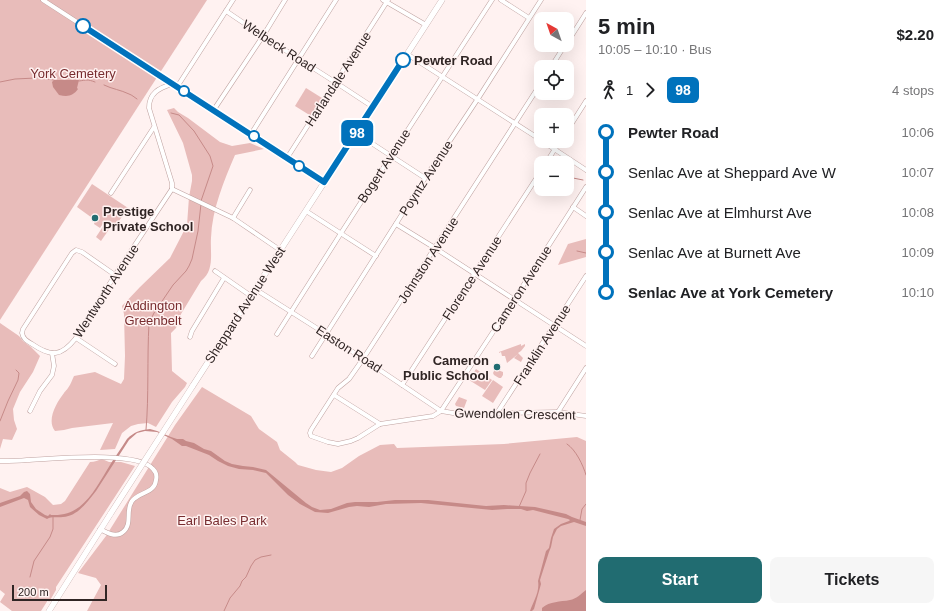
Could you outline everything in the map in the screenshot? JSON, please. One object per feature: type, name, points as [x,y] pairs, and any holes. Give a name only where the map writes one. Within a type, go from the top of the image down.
[{"type":"main road","name":"Sheppard Avenue West","points":[[48,611],[442,0]]},
{"type":"street","points":[[43,0],[324,182]]},
{"type":"street","points":[[178,87],[233,0]]},
{"type":"street","points":[[213,111],[285,0]]},
{"type":"street","points":[[251,134],[336,0]]},
{"type":"street","name":"Bogert Avenue","points":[[277,334],[492,0]]},
{"type":"street","points":[[501,0],[529,18]]},
{"type":"street","name":"Poyntz Avenue","points":[[312,356],[425,178],[541,0]]},
{"type":"street","points":[[386,1],[426,25]]},
{"type":"street","name":"Harlandale Avenue","points":[[287,158],[386,1]]},
{"type":"street","name":"Welbeck Road","points":[[226,11],[373,107]]},
{"type":"street","points":[[574,32],[586,13]]},
{"type":"street","points":[[407,54],[534,136]]},
{"type":"street","points":[[172,84],[152,95],[148,108],[172,183],[172,189],[233,218],[280,250]]},
{"type":"street","name":"Johnston Avenue","points":[[310,433],[338,388],[349,379],[364,359],[534,94]]},
{"type":"street","points":[[574,120],[586,101]]},
{"type":"street","points":[[111,193],[154,127]]},
{"type":"street","points":[[356,133],[425,178]]},
{"type":"street","points":[[552,148],[586,170]]},
{"type":"street","points":[[551,156],[555,150]]},
{"type":"street","name":"Florence Avenue","points":[[402,384],[534,182]]},
{"type":"street","name":"Cameron Avenue","points":[[441,411],[586,188]]},
{"type":"street","name":"Wentworth Avenue","points":[[52,354],[69,347],[76,338],[172,189]]},
{"type":"street","points":[[233,218],[250,190]]},
{"type":"street","points":[[573,207],[586,216]]},
{"type":"street","points":[[306,210],[376,256]]},
{"type":"street","points":[[396,224],[436,248],[586,346]]},
{"type":"street","points":[[30,411],[40,391],[52,375],[54,366],[52,354],[41,351],[24,339],[22,336],[23,329],[72,253],[76,250],[82,252],[116,275]]},
{"type":"street","points":[[215,271],[251,296]]},
{"type":"street","name":"Franklin Avenue","points":[[497,413],[586,276]]},
{"type":"street","points":[[190,337],[192,331],[224,278]]},
{"type":"street","name":"Easton Road","points":[[255,289],[326,334],[441,411]]},
{"type":"street","points":[[76,338],[115,364]]},
{"type":"street","points":[[558,412],[586,368]]},
{"type":"street","points":[[334,395],[380,424]]},
{"type":"street","name":"Gwendolen Crescent","points":[[310,433],[311,436],[338,444],[358,438],[380,424],[434,416],[441,411],[459,414],[558,412],[586,416]]},
{"type":"street","points":[[0,461],[108,457],[137,460],[154,469],[156,474],[156,483],[152,489],[136,497],[132,501],[126,530],[121,534],[115,535],[100,529]]},
{"type":"green space","name":"York Cemetery","points":[[0,0],[207,0],[0,320]]},
{"type":"green space","points":[[306,88],[322,98],[311,116],[295,106]]},
{"type":"green space","name":"Addington Greenbelt","points":[[174,108],[220,142],[232,146],[250,143],[264,149],[235,155],[216,206],[212,227],[210,267],[181,314],[176,328],[171,333],[172,371],[187,383],[185,387],[172,402],[156,427],[148,423],[131,426],[122,433],[115,449],[100,450],[113,423],[55,431],[52,417],[56,406],[74,376],[95,372],[121,384],[124,379],[125,356],[124,314],[122,306],[170,258],[187,225],[192,175],[183,143],[167,110]]},
{"type":"green space","points":[[92,184],[128,208],[114,228],[104,222],[100,228],[94,224],[95,220],[77,207]]},
{"type":"green space","points":[[104,225],[110,228],[101,241],[96,237]]},
{"type":"green space","points":[[586,239],[586,257],[558,265],[568,244]]},
{"type":"green space","points":[[0,323],[19,336],[40,356],[33,372],[20,392],[13,409],[17,429],[12,440],[3,439],[0,449]]},
{"type":"green space","points":[[521,344],[521,346],[525,344],[525,346],[518,353],[523,358],[521,362],[514,358],[518,354],[507,363],[505,356],[502,356],[501,352],[499,353],[499,352]]},
{"type":"green space","points":[[476,369],[492,380],[485,390],[469,380]]},
{"type":"green space","points":[[498,370],[503,372],[501,378],[493,373],[494,371]]},
{"type":"green space","points":[[493,380],[503,387],[493,403],[482,396]]},
{"type":"green space","name":"Earl Bales Park","points":[[202,387],[251,416],[259,429],[277,442],[280,450],[298,465],[316,470],[331,472],[342,468],[359,456],[380,445],[394,444],[397,448],[504,444],[577,437],[586,441],[586,611],[87,611],[101,585],[96,578],[78,573],[106,536],[175,425]]},
{"type":"green space","points":[[459,397],[467,400],[464,408],[456,406],[455,404]]},
{"type":"green space","points":[[102,459],[109,462],[121,462],[135,466],[56,587],[56,590],[49,602],[48,600],[41,611],[12,611],[0,602],[5,594],[0,590],[0,488],[10,492],[27,487],[45,497],[53,505],[61,504],[65,501],[90,462]]},
{"type":"shaded area","points":[[54,80],[79,80],[78,89],[70,95],[59,95],[53,87],[52,82]]},
{"type":"shaded area","points":[[150,429],[177,439],[183,439],[194,443],[211,451],[232,464],[266,470],[306,503],[320,510],[331,509],[347,503],[355,502],[428,500],[486,506],[504,505],[535,507],[566,514],[586,522],[586,526],[574,522],[561,526],[557,529],[553,537],[540,580],[541,584],[534,609],[530,611],[537,593],[538,581],[554,529],[570,520],[568,519],[533,510],[492,510],[421,503],[386,504],[369,507],[357,506],[328,513],[315,512],[300,504],[288,495],[266,473],[228,466],[209,455],[186,446],[182,446],[172,439],[157,432],[145,431],[137,433],[129,440],[96,491],[82,508],[73,514],[47,519],[39,515],[30,507],[28,500],[24,498],[0,507],[0,503],[20,496],[27,491],[30,494],[31,502],[36,509],[48,516],[50,514],[61,515],[78,508],[97,487],[127,439],[137,432]]},
{"type":"shaded area","points":[[586,590],[586,611],[542,611],[542,608],[548,604],[572,599]]},
{"type":"waterway","points":[[0,82],[15,79],[36,78]]},
{"type":"waterway","points":[[46,79],[54,80]]},
{"type":"waterway","points":[[79,81],[90,80],[95,82]]},
{"type":"waterway","points":[[104,85],[131,95],[137,99]]},
{"type":"waterway","points":[[171,113],[179,115],[194,131],[210,156],[213,166],[201,201]]},
{"type":"waterway","points":[[574,178],[583,180]]},
{"type":"waterway","points":[[146,430],[149,323],[173,285],[189,266],[198,231],[201,204]]},
{"type":"waterway","points":[[577,251],[586,253]]},
{"type":"waterway","points":[[0,421],[18,380],[19,373],[16,370]]},
{"type":"waterway","points":[[567,444],[579,458],[586,475]]},
{"type":"waterway","points":[[519,507],[526,491],[526,483],[540,454]]},
{"type":"waterway","points":[[580,520],[582,509],[586,504]]},
{"type":"waterway","points":[[30,577],[34,561],[50,537],[53,529],[53,517]]},
{"type":"waterway","points":[[224,611],[230,598],[246,577],[255,560],[271,555]]},
{"type":"bus line","name":"98","points":[[83,26],[324,182],[403,60]]},
{"type":"place","name":"Pewter Road","points":[[403,60]]},
{"type":"place","name":"Prestige Private School","points":[[95,218]]},
{"type":"place","name":"Cameron Public School","points":[[497,367]]}]
